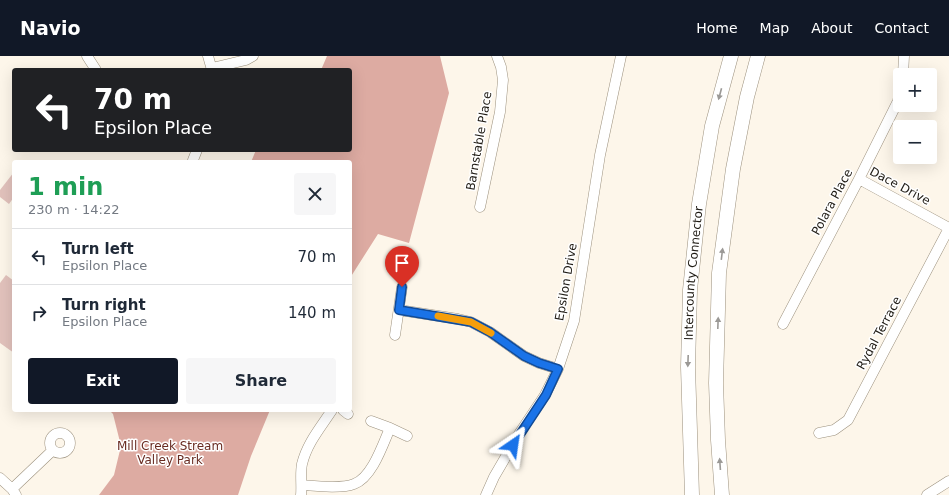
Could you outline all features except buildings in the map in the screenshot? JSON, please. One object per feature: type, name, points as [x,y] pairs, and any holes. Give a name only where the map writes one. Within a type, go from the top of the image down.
[{"type":"highway","name":"Intercounty Connector","points":[[692,495],[688,367],[690,290],[699,204],[712,126],[731,56]]},
{"type":"highway","name":"Intercounty Connector","points":[[722,495],[716,383],[719,273],[732,169],[747,97],[758,56]]},
{"type":"street","points":[[88,56],[95,68]]},
{"type":"street","points":[[208,56],[212,68]]},
{"type":"street","points":[[216,68],[246,60],[253,56]]},
{"type":"street","name":"Barnstable Place","points":[[480,207],[500,112],[502,80],[501,67],[497,56]]},
{"type":"street","name":"Epsilon Drive","points":[[486,495],[494,477],[519,434],[546,395],[558,369],[574,321],[600,155],[621,56]]},
{"type":"street","points":[[903,68],[904,56]]},
{"type":"street","name":"Polara Place","points":[[783,324],[893,111]]},
{"type":"street","points":[[193,160],[196,152]]},
{"type":"street","name":"Dace Drive","points":[[859,179],[949,228]]},
{"type":"street","name":"Rydal Terrace","points":[[819,433],[834,430],[848,420],[949,228]]},
{"type":"street","points":[[395,335],[402,287]]},
{"type":"street","points":[[399,310],[471,322],[490,332],[524,356],[558,369]]},
{"type":"street","points":[[331,412],[311,441],[305,453],[302,466],[302,490],[355,484],[366,476],[376,460],[390,428]]},
{"type":"street","points":[[371,421],[407,436]]},
{"type":"street","points":[[0,478],[14,492],[53,450]]},
{"type":"street","points":[[927,495],[949,481]]},
{"type":"shaded area","points":[[12,175],[12,200],[9,204],[0,197],[0,190]]},
{"type":"shaded area","points":[[6,275],[12,280],[12,352],[0,343],[0,283]]},
{"type":"green space","points":[[327,56],[440,56],[449,93],[409,243],[378,234],[352,275],[352,160],[252,160],[255,152],[352,152],[352,68],[322,68]]},
{"type":"green space","name":"Mill Creek Stream Valley Park","points":[[111,412],[269,412],[251,456],[238,495],[99,495],[114,475],[121,446],[113,414]]},
{"type":"slow traffic","points":[[438,316],[471,322],[491,333]]},
{"type":"route","points":[[402,287],[399,310],[471,322],[490,332],[524,356],[558,369],[546,395],[513,445]]}]
